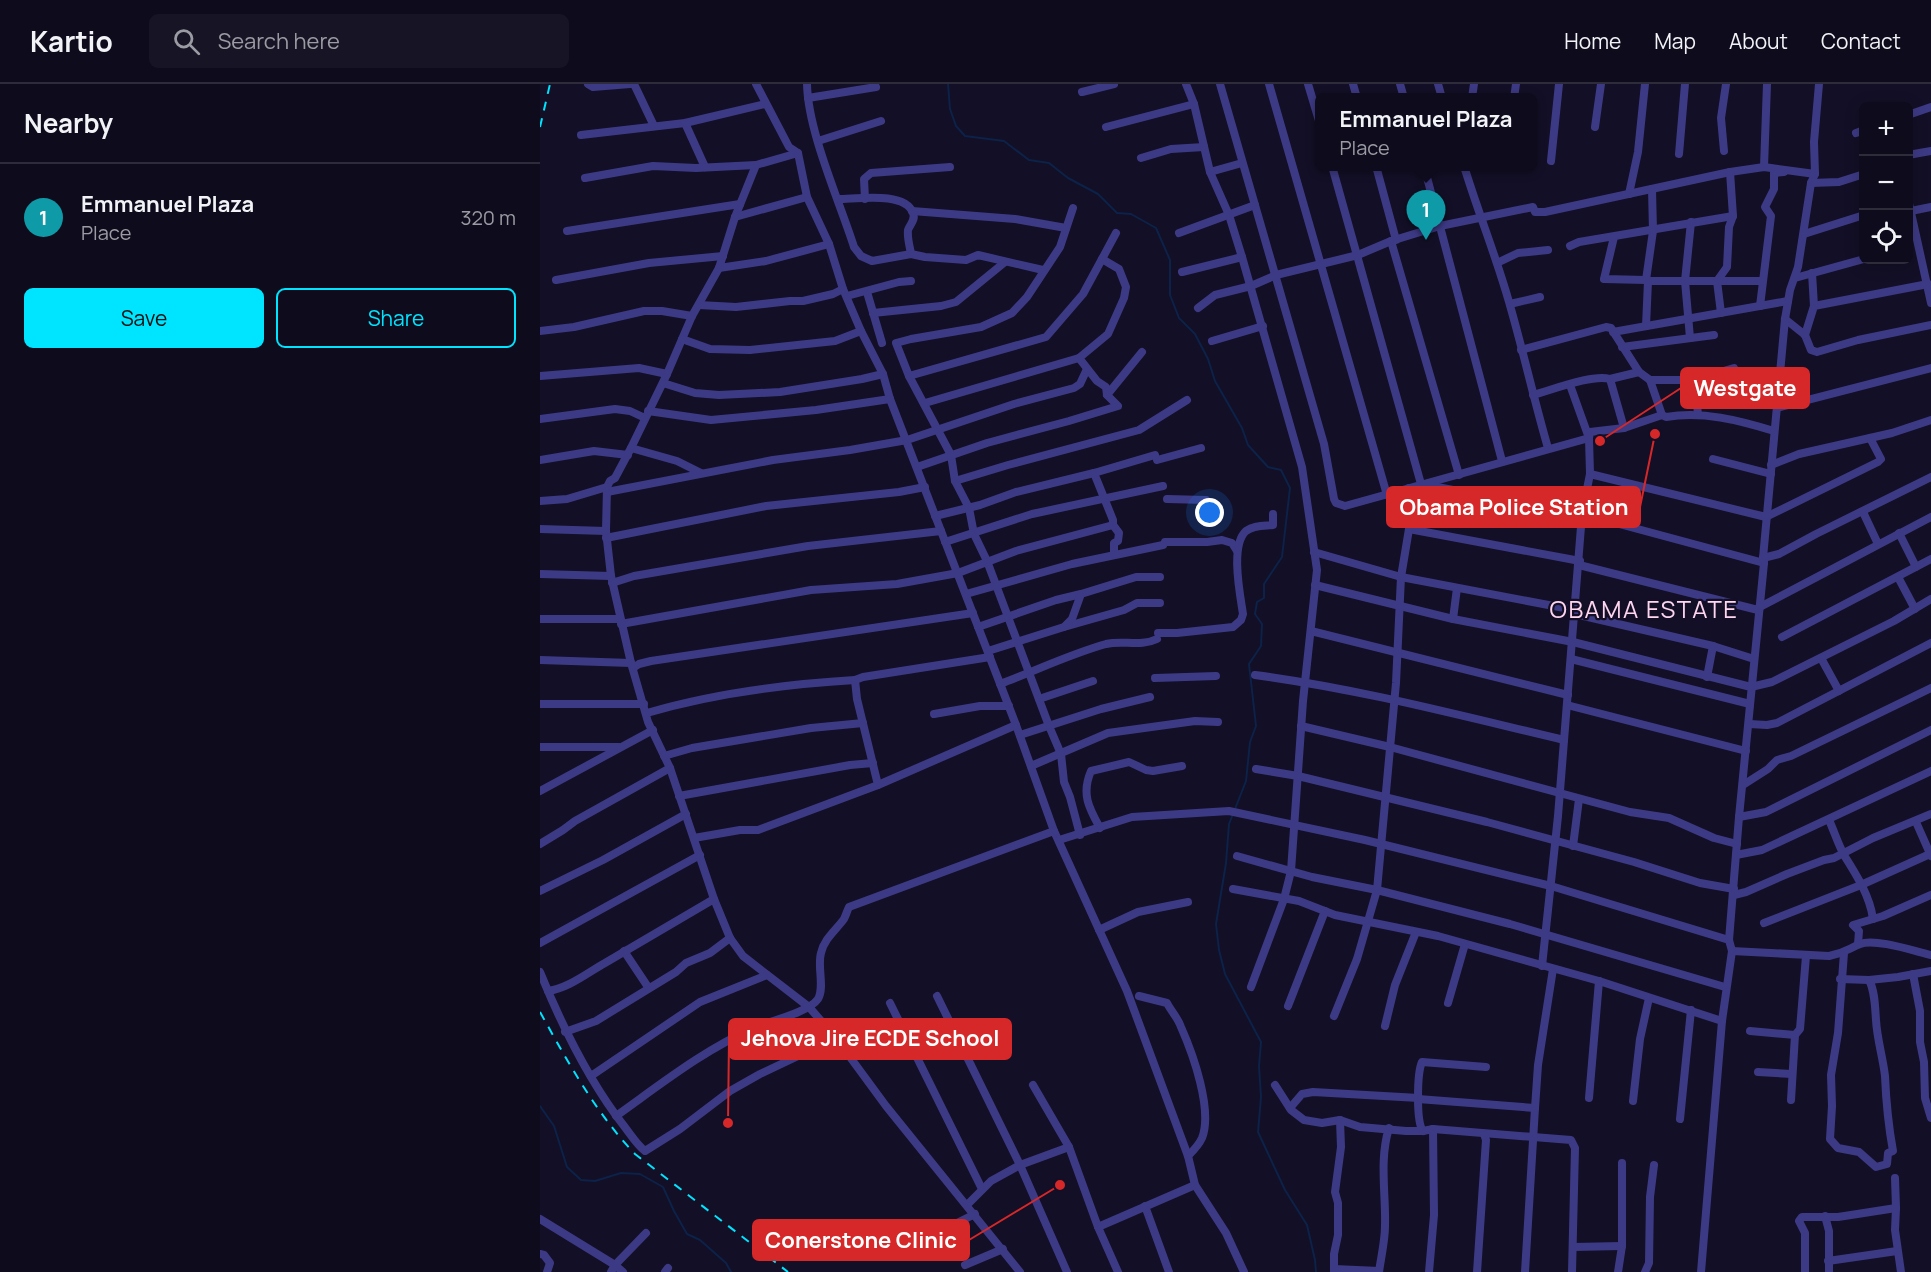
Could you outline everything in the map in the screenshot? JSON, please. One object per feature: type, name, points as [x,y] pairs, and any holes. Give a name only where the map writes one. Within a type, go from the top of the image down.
[{"type":"street","points":[[588,84],[592,87],[632,84],[654,126]]},
{"type":"street","points":[[756,84],[789,147],[798,153],[807,197],[829,244],[845,293],[863,335],[883,374],[890,399],[1009,706],[1054,831],[1127,991],[1188,1156],[1195,1185],[1226,1233],[1244,1272]]},
{"type":"street","points":[[807,84],[818,141],[854,247],[861,256],[873,261],[911,254],[966,260],[978,255],[1043,270]]},
{"type":"street","points":[[1082,92],[1114,84]]},
{"type":"street","points":[[1186,84],[1194,104],[1210,172],[1229,215],[1251,286],[1302,467],[1317,570],[1304,682],[1292,871],[1251,987]]},
{"type":"street","points":[[1220,84],[1324,444],[1334,499],[1339,504],[1345,506],[1388,495],[1589,438]]},
{"type":"street","points":[[1269,84],[1388,495]]},
{"type":"street","points":[[1308,84],[1315,107]]},
{"type":"street","points":[[1551,161],[1559,84]]},
{"type":"street","points":[[1595,127],[1601,84]]},
{"type":"street","points":[[1629,194],[1638,152],[1645,84]]},
{"type":"street","points":[[1679,154],[1684,84]]},
{"type":"street","points":[[1724,151],[1721,118],[1726,84]]},
{"type":"street","points":[[1764,167],[1767,84]]},
{"type":"street","points":[[1701,1272],[1725,987],[1732,951],[1729,940],[1739,817],[1785,319],[1796,278],[1811,183],[1815,174],[1814,142],[1822,85]]},
{"type":"street","points":[[808,98],[876,87]]},
{"type":"street","points":[[581,135],[684,123],[740,112],[765,104]]},
{"type":"street","points":[[1106,127],[1194,104]]},
{"type":"street","points":[[1913,113],[1931,107]]},
{"type":"street","points":[[818,141],[881,121]]},
{"type":"street","points":[[684,123],[705,167]]},
{"type":"street","points":[[1141,158],[1171,149],[1204,147]]},
{"type":"street","points":[[1913,154],[1931,151]]},
{"type":"street","points":[[585,178],[652,166],[756,165],[798,153]]},
{"type":"street","points":[[1210,172],[1242,163]]},
{"type":"street","points":[[756,165],[735,217],[719,267],[692,316],[663,383],[629,452],[607,489],[606,534],[611,579],[620,622],[648,723],[670,768],[714,899],[730,939],[743,956],[809,1007],[837,1038],[886,1106],[1020,1272]]},
{"type":"street","points":[[865,199],[864,179],[871,173],[950,167]]},
{"type":"street","points":[[1198,308],[1215,295],[1251,286],[1276,274],[1358,255],[1394,240],[1480,217],[1533,207],[1535,212],[1545,212],[1730,172],[1764,167],[1815,174]]},
{"type":"street","points":[[1333,171],[1421,484]]},
{"type":"street","points":[[1377,171],[1459,475]]},
{"type":"street","points":[[1425,171],[1502,461]]},
{"type":"street","points":[[1466,171],[1510,304],[1548,448]]},
{"type":"street","points":[[1760,306],[1771,216],[1765,207],[1774,189],[1774,173],[1798,171]]},
{"type":"street","points":[[1721,313],[1717,281],[1727,267],[1733,216],[1730,172]]},
{"type":"street","points":[[1811,183],[1839,182],[1859,175]]},
{"type":"street","points":[[1646,326],[1647,280],[1653,231],[1652,189]]},
{"type":"street","points":[[735,217],[807,197]]},
{"type":"street","points":[[838,200],[894,199],[899,200],[912,211],[1015,219],[1066,228]]},
{"type":"street","points":[[567,231],[740,204]]},
{"type":"street","points":[[1913,204],[1931,207]]},
{"type":"street","points":[[1179,233],[1255,205]]},
{"type":"street","points":[[682,339],[710,349],[750,350],[835,341],[863,335],[882,343],[896,343],[981,327],[1012,313],[1027,297],[1060,247],[1073,208]]},
{"type":"street","points":[[1911,210],[1918,244],[1927,262],[1931,303]]},
{"type":"street","points":[[911,254],[908,233],[914,221],[912,211]]},
{"type":"street","points":[[1570,246],[1733,216]]},
{"type":"street","points":[[1804,234],[1859,216]]},
{"type":"street","points":[[1690,338],[1685,280],[1691,222]]},
{"type":"street","points":[[909,376],[1046,337],[1083,294],[1116,233]]},
{"type":"street","points":[[1614,237],[1604,279],[1762,281]]},
{"type":"street","points":[[719,267],[766,261],[829,244]]},
{"type":"street","points":[[1913,246],[1918,244]]},
{"type":"street","points":[[1497,263],[1518,253],[1548,250]]},
{"type":"street","points":[[555,280],[649,263],[723,256]]},
{"type":"street","points":[[1182,272],[1242,257]]},
{"type":"street","points":[[925,404],[1079,358],[1108,334],[1124,298],[1126,287],[1119,269],[1102,259]]},
{"type":"street","points":[[1796,278],[1859,260]]},
{"type":"street","points":[[873,313],[941,306],[956,302],[1005,262]]},
{"type":"street","points":[[1805,335],[1814,306],[1812,273]]},
{"type":"street","points":[[699,305],[736,307],[790,300],[803,301],[833,294],[867,292],[899,282],[911,281]]},
{"type":"street","points":[[1814,306],[1928,284]]},
{"type":"street","points":[[867,292],[882,343]]},
{"type":"street","points":[[1510,304],[1540,297]]},
{"type":"street","points":[[1613,333],[1788,301]]},
{"type":"street","points":[[540,331],[574,327],[644,311],[662,311],[692,316]]},
{"type":"street","points":[[1785,319],[1805,335],[1811,350],[1821,352],[1858,340],[1931,325]]},
{"type":"street","points":[[1212,341],[1263,326]]},
{"type":"street","points":[[1521,350],[1606,327],[1611,328],[1639,372],[1650,380],[1695,382],[1699,378],[1734,368]]},
{"type":"street","points":[[1622,347],[1714,335]]},
{"type":"street","points":[[896,343],[909,376],[951,456],[955,481],[969,508],[974,534],[997,586],[1061,754],[1064,782],[1080,835]]},
{"type":"street","points":[[1107,395],[1142,352]]},
{"type":"street","points":[[917,467],[987,443],[1118,406],[1107,395],[1106,387],[1097,381],[1079,358]]},
{"type":"street","points":[[540,376],[639,368],[667,374]]},
{"type":"street","points":[[1777,408],[1931,368]]},
{"type":"street","points":[[540,501],[567,499],[607,489],[773,460],[907,440],[1014,404],[1074,388],[1080,384],[1087,369]]},
{"type":"street","points":[[1533,395],[1603,377],[1610,379],[1639,372]]},
{"type":"street","points":[[663,383],[695,393],[719,395],[780,392],[883,374]]},
{"type":"street","points":[[1610,379],[1624,428]]},
{"type":"street","points":[[1650,380],[1662,415]]},
{"type":"street","points":[[1695,382],[1698,415]]},
{"type":"street","points":[[1570,385],[1589,438]]},
{"type":"street","points":[[540,419],[615,409],[711,420],[816,410],[890,399]]},
{"type":"street","points":[[955,481],[1139,430],[1187,400]]},
{"type":"street","points":[[1542,966],[1572,659],[1582,514],[1590,474],[1590,432],[1624,428],[1662,415],[1665,417],[1698,415],[1732,419],[1774,431]]},
{"type":"street","points":[[1713,459],[1771,470],[1799,454],[1870,438],[1931,420]]},
{"type":"street","points":[[1590,474],[1766,517],[1878,462],[1881,459],[1870,438]]},
{"type":"street","points":[[935,516],[969,508],[1016,492],[1202,448]]},
{"type":"street","points":[[540,460],[594,451],[629,452],[677,461],[701,474]]},
{"type":"street","points":[[1094,473],[1113,525],[1119,532],[1119,541],[1114,543],[1114,554]]},
{"type":"street","points":[[1421,484],[1582,514],[1764,560],[1931,477]]},
{"type":"street","points":[[945,542],[1032,514],[1163,486]]},
{"type":"street","points":[[540,529],[606,534],[766,506],[899,492],[925,487]]},
{"type":"street","points":[[1334,1016],[1357,959],[1377,890],[1386,809],[1384,797],[1394,700],[1401,577],[1409,529],[1409,488]]},
{"type":"street","points":[[1167,499],[1206,500]]},
{"type":"street","points":[[1863,512],[1878,544]]},
{"type":"street","points":[[1237,552],[1247,530],[1257,526],[1273,525],[1274,514]]},
{"type":"street","points":[[1409,529],[1579,563],[1758,609],[1931,517]]},
{"type":"street","points":[[540,619],[620,622],[812,590],[891,584],[958,573],[1016,551],[1113,525]]},
{"type":"street","points":[[540,574],[611,579],[786,549],[941,531]]},
{"type":"street","points":[[1899,533],[1916,567]]},
{"type":"street","points":[[966,594],[1114,554],[1164,544],[1222,540],[1232,543],[1237,552],[1239,560],[1237,571],[1243,614],[1241,620],[1233,627],[1157,636],[1148,642],[1108,643],[1000,684]]},
{"type":"street","points":[[1314,552],[1401,577],[1575,612],[1713,645],[1754,659]]},
{"type":"street","points":[[1782,637],[1931,559]]},
{"type":"street","points":[[978,627],[1056,600],[1136,577],[1160,577]]},
{"type":"street","points":[[1898,577],[1915,609]]},
{"type":"street","points":[[1315,585],[1453,620],[1573,642],[1751,687],[1772,682],[1931,599]]},
{"type":"street","points":[[1453,620],[1457,588]]},
{"type":"street","points":[[1064,627],[1072,619],[1081,594]]},
{"type":"street","points":[[540,704],[645,709],[785,687],[855,680],[989,654],[1064,627],[1124,610],[1137,603],[1160,603]]},
{"type":"street","points":[[540,660],[632,665],[973,613]]},
{"type":"street","points":[[1311,631],[1397,654],[1568,694]]},
{"type":"street","points":[[1749,724],[1777,723],[1931,643]]},
{"type":"street","points":[[1707,677],[1713,645]]},
{"type":"street","points":[[1821,658],[1839,691]]},
{"type":"street","points":[[1572,659],[1750,704]]},
{"type":"street","points":[[1255,675],[1394,700],[1564,740]]},
{"type":"street","points":[[1155,678],[1216,676]]},
{"type":"street","points":[[855,680],[878,785]]},
{"type":"street","points":[[1039,699],[1093,681]]},
{"type":"street","points":[[1743,785],[1768,769],[1777,760],[1791,756],[1931,688]]},
{"type":"street","points":[[1020,735],[1101,709],[1150,697]]},
{"type":"street","points":[[1567,705],[1746,751]]},
{"type":"street","points":[[934,714],[972,707],[1009,706]]},
{"type":"street","points":[[1031,766],[1108,733],[1178,723],[1218,722]]},
{"type":"street","points":[[664,756],[692,748],[811,728],[863,723]]},
{"type":"street","points":[[694,838],[740,830],[758,830],[878,785],[1016,725]]},
{"type":"street","points":[[1301,726],[1390,747],[1630,812],[1669,818],[1714,838],[1737,844]]},
{"type":"street","points":[[540,791],[653,730]]},
{"type":"street","points":[[1739,817],[1766,812],[1931,730]]},
{"type":"street","points":[[540,747],[619,747]]},
{"type":"street","points":[[1100,828],[1086,803],[1091,771],[1129,762],[1153,771],[1182,766]]},
{"type":"street","points":[[679,796],[850,765],[873,763]]},
{"type":"street","points":[[540,844],[575,821],[670,768]]},
{"type":"street","points":[[1256,769],[1298,776],[1555,841],[1734,892],[1746,892],[1787,874],[1844,854],[1873,838],[1931,814]]},
{"type":"street","points":[[1736,855],[1762,850],[1931,771]]},
{"type":"street","points":[[1573,846],[1579,799]]},
{"type":"street","points":[[1059,840],[1132,817],[1233,812],[1381,844],[1551,886],[1729,940]]},
{"type":"street","points":[[540,891],[603,860],[686,814]]},
{"type":"street","points":[[1829,820],[1861,885],[1873,919]]},
{"type":"street","points":[[1764,923],[1930,855],[1916,822]]},
{"type":"street","points":[[616,1116],[715,1046],[809,1007],[818,999],[820,953],[825,941],[844,918],[849,907],[1054,831]]},
{"type":"street","points":[[540,943],[700,855]]},
{"type":"street","points":[[1238,856],[1546,935],[1725,987]]},
{"type":"street","points":[[1233,890],[1299,901],[1325,911],[1465,944],[1599,981],[1722,1021]]},
{"type":"street","points":[[1858,944],[1859,931],[1853,925],[1931,895]]},
{"type":"street","points":[[548,991],[557,990],[578,980],[714,899]]},
{"type":"street","points":[[1100,930],[1138,912],[1188,902]]},
{"type":"street","points":[[1288,1006],[1325,911]]},
{"type":"street","points":[[1385,1026],[1395,985],[1416,932]]},
{"type":"street","points":[[565,1032],[596,1021],[648,987],[676,972],[686,963],[710,953],[730,939]]},
{"type":"street","points":[[1732,951],[1806,956],[1844,953],[1858,944],[1874,943],[1931,955]]},
{"type":"street","points":[[1448,1003],[1465,944]]},
{"type":"street","points":[[624,951],[648,987]]},
{"type":"street","points":[[1844,953],[1840,979],[1838,1033],[1831,1075],[1830,1139],[1838,1148],[1859,1152],[1876,1167],[1887,1164],[1888,1153],[1893,1151],[1884,1089],[1885,1078],[1875,1020],[1876,1007],[1872,984],[1869,980]]},
{"type":"street","points":[[1791,1100],[1795,1035],[1800,1029],[1806,956]]},
{"type":"street","points":[[1525,1272],[1534,1108],[1538,1065],[1553,969]]},
{"type":"street","points":[[1840,979],[1869,980],[1931,971]]},
{"type":"street","points":[[540,972],[565,1032],[616,1116],[645,1151],[730,1091],[759,1074],[837,1038]]},
{"type":"street","points":[[591,1076],[700,1002],[767,975]]},
{"type":"street","points":[[1913,975],[1920,1011],[1925,1098],[1931,1118]]},
{"type":"street","points":[[1589,1098],[1599,981]]},
{"type":"street","points":[[937,996],[1020,1166],[1067,1272]]},
{"type":"street","points":[[1138,996],[1167,1003],[1181,1025],[1198,1076],[1204,1096],[1206,1122],[1201,1140],[1188,1156]]},
{"type":"street","points":[[1633,1101],[1640,1039],[1649,998]]},
{"type":"street","points":[[890,1003],[982,1189]]},
{"type":"street","points":[[1680,1119],[1691,1010]]},
{"type":"street","points":[[1750,1031],[1795,1035]]},
{"type":"street","points":[[1423,1131],[1419,1124],[1422,1062],[1486,1067]]},
{"type":"street","points":[[1758,1072],[1792,1074]]},
{"type":"street","points":[[1033,1085],[1069,1147],[1098,1227],[1118,1272]]},
{"type":"street","points":[[1275,1086],[1298,1117],[1322,1123],[1340,1120],[1360,1127],[1423,1131],[1433,1129],[1570,1139],[1574,1144],[1575,1196],[1572,1272]]},
{"type":"street","points":[[1290,1108],[1302,1094],[1312,1092],[1534,1108]]},
{"type":"street","points":[[1340,1120],[1341,1146],[1335,1192],[1338,1203],[1338,1235],[1334,1254],[1334,1270],[1379,1272],[1385,1226],[1383,1172],[1389,1128]]},
{"type":"street","points":[[1429,1272],[1434,1215],[1433,1129]]},
{"type":"street","points":[[1477,1272],[1486,1140],[1484,1134]]},
{"type":"street","points":[[967,1205],[991,1180],[1069,1147]]},
{"type":"street","points":[[1618,1272],[1622,1246],[1622,1163]]},
{"type":"street","points":[[1651,1272],[1645,1272],[1649,1263],[1650,1197],[1654,1165]]},
{"type":"street","points":[[1895,1178],[1894,1230],[1901,1272]]},
{"type":"street","points":[[1098,1227],[1195,1185]]},
{"type":"street","points":[[1145,1206],[1169,1272]]},
{"type":"street","points":[[1805,1272],[1805,1233],[1799,1221],[1802,1217],[1838,1216],[1896,1208]]},
{"type":"street","points":[[895,1254],[975,1214]]},
{"type":"street","points":[[1825,1216],[1829,1231],[1829,1272]]},
{"type":"street","points":[[540,1219],[613,1268],[623,1272]]},
{"type":"street","points":[[613,1268],[646,1233]]},
{"type":"street","points":[[1573,1246],[1622,1246]]},
{"type":"street","points":[[965,1264],[1003,1249]]},
{"type":"street","points":[[1828,1261],[1897,1251]]},
{"type":"street","points":[[540,1254],[544,1255],[550,1263],[547,1272]]},
{"type":"waterway","points":[[948,84],[950,109],[956,126],[965,136],[1004,141],[1029,160],[1049,163],[1068,178],[1098,194],[1117,213],[1131,214],[1156,228],[1170,260],[1170,295],[1179,318],[1195,334],[1208,359],[1215,381],[1242,428],[1248,445],[1268,467],[1281,470],[1290,488],[1282,557],[1264,584],[1264,598],[1257,602],[1255,614],[1262,624],[1261,646],[1249,664],[1256,726],[1250,742],[1246,781],[1235,809]]},
{"type":"waterway","points":[[1233,814],[1229,824],[1226,863],[1216,924],[1219,950],[1225,974],[1261,1042],[1259,1066],[1261,1097],[1258,1132],[1285,1190],[1307,1225],[1316,1272]]},
{"type":"waterway","points":[[540,1106],[554,1126],[567,1167],[581,1180],[595,1181],[621,1173],[640,1174],[663,1187],[687,1234],[700,1240],[726,1263],[731,1272]]},
{"type":"railway","points":[[540,127],[550,84]]},
{"type":"railway","points":[[540,1012],[595,1104],[635,1154],[788,1272]]},
{"type":"place","name":"Emmanuel Plaza","points":[[1426,240]]},
{"type":"place","name":"Obama Police Station","points":[[1655,434]]},
{"type":"place","name":"Westgate","points":[[1600,441]]},
{"type":"place","name":"Jehova Jire ECDE School","points":[[728,1123]]},
{"type":"place","name":"Conerstone Clinic","points":[[1060,1185]]},
{"type":"district","name":"OBAMA ESTATE","points":[[1644,610]]}]
